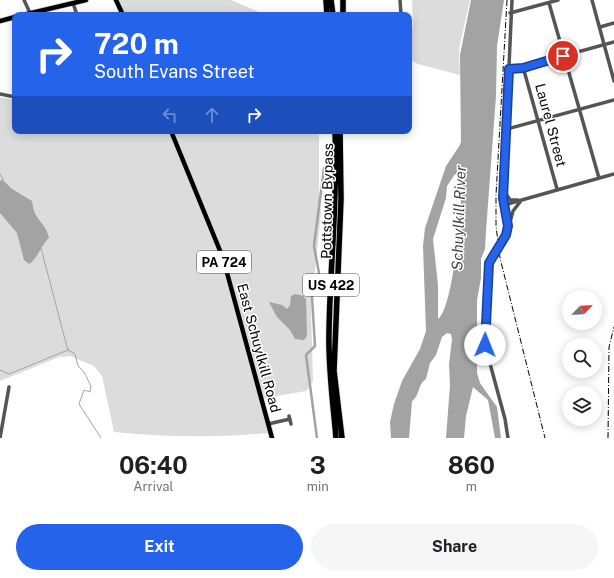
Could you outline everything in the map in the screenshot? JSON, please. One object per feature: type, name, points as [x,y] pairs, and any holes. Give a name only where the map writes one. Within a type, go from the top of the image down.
[{"type":"highway","points":[[326,0],[327,12]]},
{"type":"highway","points":[[331,0],[333,12]]},
{"type":"highway","points":[[343,0],[343,12]]},
{"type":"highway","name":"Pottstown Bypass","points":[[334,134],[335,207],[329,348],[330,387],[336,438]]},
{"type":"highway","name":"Pottstown Bypass","points":[[340,134],[341,199],[334,371],[342,438]]},
{"type":"main road","points":[[39,12],[86,0]]},
{"type":"main road","points":[[116,0],[122,12]]},
{"type":"main road","points":[[0,21],[12,18]]},
{"type":"main road","name":"East Schuylkill Road","points":[[172,134],[223,258],[272,438]]},
{"type":"street","points":[[24,0],[30,12]]},
{"type":"street","points":[[400,0],[401,12]]},
{"type":"street","points":[[506,235],[508,220],[504,205],[504,184],[510,13],[512,0]]},
{"type":"street","points":[[510,13],[558,0]]},
{"type":"street","points":[[592,0],[614,81]]},
{"type":"street","points":[[73,3],[76,12]]},
{"type":"street","points":[[549,3],[599,178]]},
{"type":"street","points":[[600,27],[614,23]]},
{"type":"street","points":[[509,69],[523,68],[614,42]]},
{"type":"street","name":"Laurel Street","points":[[523,68],[557,189]]},
{"type":"street","points":[[0,94],[12,97]]},
{"type":"street","points":[[507,129],[614,100]]},
{"type":"street","points":[[504,205],[614,174]]},
{"type":"street","points":[[504,184],[510,200],[523,200]]},
{"type":"street","points":[[508,438],[505,419],[485,345],[489,263],[506,235],[516,205],[523,200]]},
{"type":"street","points":[[0,438],[9,387]]},
{"type":"street","points":[[268,424],[290,420]]},
{"type":"shaded area","points":[[119,0],[231,0],[259,12],[125,12]]},
{"type":"shaded area","points":[[412,0],[470,0],[459,49],[460,75],[418,64],[412,61]]},
{"type":"shaded area","points":[[471,0],[504,0],[497,46],[496,96],[485,249],[481,259],[481,278],[477,300],[477,373],[480,383],[497,407],[501,438],[495,438],[488,400],[473,387],[466,416],[464,438],[446,438],[450,385],[449,364],[452,339],[451,334],[447,333],[442,337],[436,355],[430,363],[426,379],[421,384],[415,399],[412,401],[409,438],[391,438],[390,422],[394,404],[402,381],[420,349],[426,331],[423,246],[425,228],[446,166],[460,145],[461,141],[460,55]],"holes":[[[455,174],[462,177],[459,229],[453,275],[444,310],[438,319],[438,285],[433,239],[446,198],[447,186]]]},
{"type":"shaded area","points":[[0,97],[12,99],[12,134],[319,134],[319,194],[321,213],[311,309],[313,381],[306,391],[259,399],[268,433],[230,436],[191,436],[114,432],[102,376],[94,366],[70,356],[59,357],[0,381]]},
{"type":"shaded area","points":[[2,179],[12,189],[32,201],[35,214],[48,234],[49,238],[34,260],[29,264],[24,260],[17,233],[0,213],[0,181]]},
{"type":"shaded area","points":[[295,294],[304,296],[306,300],[307,336],[304,340],[295,339],[290,330],[277,317],[269,302],[282,305],[287,309],[290,305],[291,296]]},
{"type":"waterway","points":[[317,438],[306,355],[315,346],[312,297],[319,273],[314,246],[324,168]]},
{"type":"waterway","points":[[0,174],[3,179]]},
{"type":"waterway","points":[[41,248],[68,350],[75,354],[78,366],[84,373],[91,386],[90,392],[84,390],[79,404],[101,438]]},
{"type":"waterway","points":[[0,370],[9,374],[68,350]]},
{"type":"railway","points":[[507,0],[496,195],[496,226],[500,258],[545,438]]},
{"type":"railway","points":[[608,438],[609,347],[614,327]]},
{"type":"route","points":[[485,345],[489,263],[491,257],[506,235],[508,226],[507,212],[503,198],[509,69],[523,68],[563,56]]},
{"type":"water label","name":"Schuylkill River","points":[[459,218]]}]
